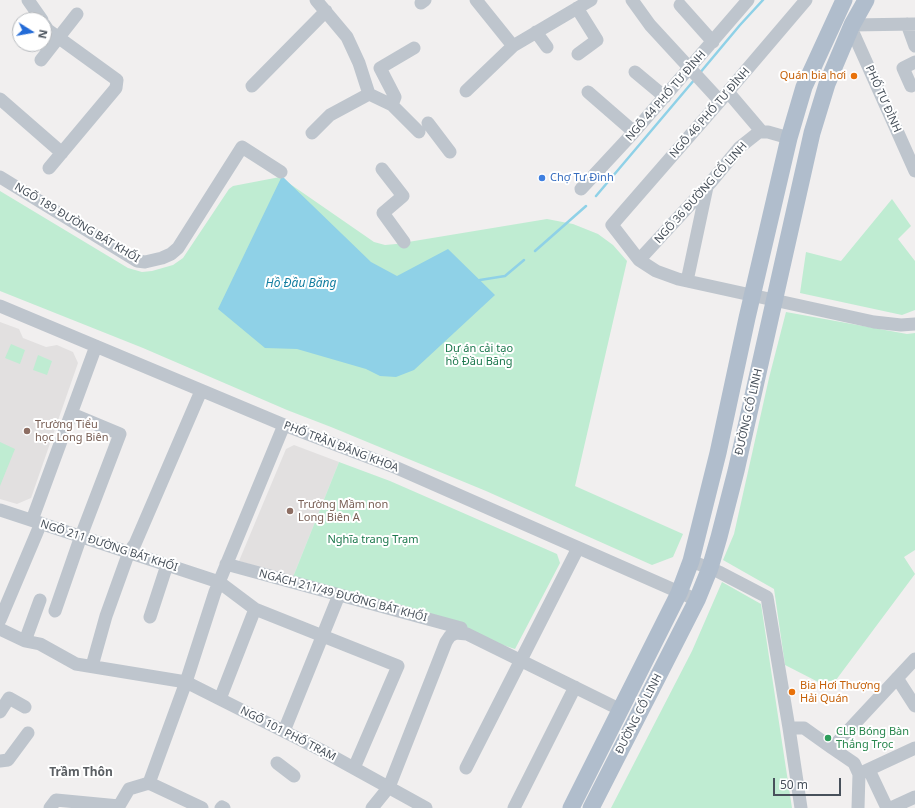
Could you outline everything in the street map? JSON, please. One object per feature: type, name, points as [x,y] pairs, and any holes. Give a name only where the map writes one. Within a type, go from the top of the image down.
[{"type":"main road","name":"ĐƯỜNG CỔ LINH","points":[[571,808],[680,593],[691,561],[716,460],[789,138],[804,87],[844,0]]},
{"type":"main road","name":"ĐƯỜNG CỔ LINH","points":[[591,808],[697,600],[710,568],[720,537],[736,471],[812,133],[827,84],[851,27],[866,0]]},
{"type":"street","points":[[28,0],[36,12]]},
{"type":"street","points":[[316,0],[347,37],[359,63],[369,94],[392,106],[424,128],[450,152]]},
{"type":"street","points":[[476,0],[513,46]]},
{"type":"street","points":[[466,91],[513,46],[591,0]]},
{"type":"street","points":[[632,0],[650,25],[695,74],[724,97],[762,132],[768,132],[789,138]]},
{"type":"street","name":"NGÕ 44 PHỐ TƯ ĐÌNH","points":[[581,189],[665,97],[695,74],[713,42],[748,0]]},
{"type":"street","name":"NGÕ 46 PHỐ TƯ ĐÌNH","points":[[639,260],[612,224],[724,97],[806,0]]},
{"type":"street","points":[[680,5],[713,42]]},
{"type":"street","points":[[577,8],[596,40],[578,54]]},
{"type":"street","points":[[252,86],[326,11]]},
{"type":"street","points":[[41,60],[77,14]]},
{"type":"street","points":[[851,27],[911,24],[915,46]]},
{"type":"street","name":"PHỐ TƯ ĐÌNH","points":[[851,27],[911,152],[915,171]]},
{"type":"street","points":[[536,32],[547,47]]},
{"type":"street","points":[[49,168],[116,88],[117,80],[52,33]]},
{"type":"street","points":[[392,106],[395,97],[380,68],[414,48]]},
{"type":"street","points":[[911,86],[903,68],[915,62]]},
{"type":"street","points":[[635,72],[665,97]]},
{"type":"street","points":[[588,92],[634,132]]},
{"type":"street","points":[[312,133],[330,115],[369,94]]},
{"type":"street","points":[[0,99],[62,153]]},
{"type":"street","name":"NGÕ 36 ĐƯỜNG CỔ LINH","points":[[639,260],[708,185],[740,147],[758,132],[762,132]]},
{"type":"street","name":"NGÕ 189 ĐƯỜNG BÁT KHỐI","points":[[0,177],[137,261],[145,262],[162,258],[171,254],[178,248],[242,147],[281,172]]},
{"type":"street","points":[[382,169],[403,196],[383,213],[404,242]]},
{"type":"street","points":[[687,281],[708,185]]},
{"type":"street","points":[[639,260],[656,271],[687,281],[874,322],[901,325],[915,324]]},
{"type":"street","name":"PHỐ TRẦN ĐĂNG KHOA","points":[[0,306],[284,425],[397,468],[697,600]]},
{"type":"street","points":[[1,616],[36,522],[96,346]]},
{"type":"street","points":[[92,666],[106,616],[129,552],[135,544],[201,390]]},
{"type":"street","points":[[55,611],[81,536],[120,434],[72,414]]},
{"type":"street","points":[[149,783],[186,682],[219,582],[284,425]]},
{"type":"street","name":"NGÕ 211 ĐƯỜNG BÁT KHỐI","points":[[0,510],[219,582],[255,609],[398,666],[354,768]]},
{"type":"street","points":[[466,768],[578,548]]},
{"type":"street","points":[[691,561],[710,568],[767,597],[801,808]]},
{"type":"street","name":"NGÁCH 211/49 ĐƯỜNG BÁT KHỐI","points":[[226,564],[461,628]]},
{"type":"street","points":[[150,617],[167,565]]},
{"type":"street","points":[[284,731],[339,595]]},
{"type":"street","points":[[24,641],[40,600]]},
{"type":"street","points":[[220,699],[255,609]]},
{"type":"street","name":"NGÕ 101 PHỐ TRẠM","points":[[0,629],[24,641],[40,644],[76,664],[186,682],[284,731],[426,808]]},
{"type":"street","points":[[372,808],[389,788],[446,642],[450,636],[456,633],[467,634],[621,710]]},
{"type":"street","points":[[832,748],[915,660]]},
{"type":"street","points":[[897,678],[915,706]]},
{"type":"street","points":[[514,808],[575,688]]},
{"type":"street","points":[[0,712],[4,695],[25,707]]},
{"type":"street","points":[[789,728],[804,728],[854,763],[864,772],[886,808]]},
{"type":"street","points":[[0,761],[8,760],[28,733]]},
{"type":"street","points":[[864,772],[915,748]]},
{"type":"street","points":[[277,763],[294,776]]},
{"type":"street","points":[[858,808],[864,772]]},
{"type":"street","points":[[50,808],[56,800],[119,806],[129,788],[149,783],[202,808]]},
{"type":"street","points":[[891,808],[915,797]]},
{"type":"shaded area","name":"Trường Tiểu học Long Biên","points":[[0,322],[19,329],[23,338],[46,347],[57,345],[73,352],[78,363],[31,498],[17,504],[0,499]]},
{"type":"shaded area","name":"Trường Mầm non Long Biên A","points":[[294,445],[339,462],[293,577],[239,561],[286,449]]},
{"type":"green space","name":"Dự án cải tạo hồ Đầu Băng","points":[[280,177],[374,242],[385,245],[547,219],[573,224],[598,234],[613,245],[627,261],[575,486],[683,534],[673,557],[652,565],[486,491],[287,410],[143,348],[0,291],[0,191],[128,268],[142,272],[152,271],[173,265],[183,258],[229,189],[233,186]]},
{"type":"green space","points":[[892,199],[911,226],[898,239],[915,261],[915,310],[902,315],[800,293],[806,252],[841,261]]},
{"type":"green space","points":[[786,312],[907,334],[915,333],[915,550],[904,557],[915,574],[830,688],[785,665],[774,589],[723,560],[734,534],[769,378]]},
{"type":"green space","points":[[11,344],[25,350],[20,364],[5,358]]},
{"type":"green space","points":[[38,355],[52,361],[47,375],[33,370]]},
{"type":"green space","points":[[0,442],[15,449],[0,486]]},
{"type":"green space","name":"Nghĩa trang Trạm","points":[[339,462],[390,481],[557,554],[560,563],[515,649],[293,577]]},
{"type":"green space","points":[[722,582],[761,604],[792,808],[611,808],[692,651]]},
{"type":"water","name":"Hồ Đầu Băng","points":[[282,176],[371,262],[397,276],[448,249],[495,295],[414,370],[396,377],[380,376],[366,369],[297,349],[265,348],[218,309]]},
{"type":"waterway","points":[[699,74],[763,0]]},
{"type":"waterway","points":[[596,196],[695,79]]},
{"type":"waterway","points":[[535,251],[586,206]]},
{"type":"waterway","points":[[480,280],[505,276],[524,260]]},
{"type":"place","name":"Quán bia hơi","points":[[854,76]]},
{"type":"place","name":"Chợ Tư Đình","points":[[542,178]]},
{"type":"place","name":"Trường Tiểu học Long Biên","points":[[27,431]]},
{"type":"place","name":"Trường Mầm non Long Biên A","points":[[290,511]]},
{"type":"place","name":"Bia Hơi Thượng Hải Quán","points":[[792,692]]},
{"type":"place","name":"CLB Bóng Bàn Thắng Trọc","points":[[828,738]]},
{"type":"district","name":"Trầm Thôn","points":[[81,773]]}]
